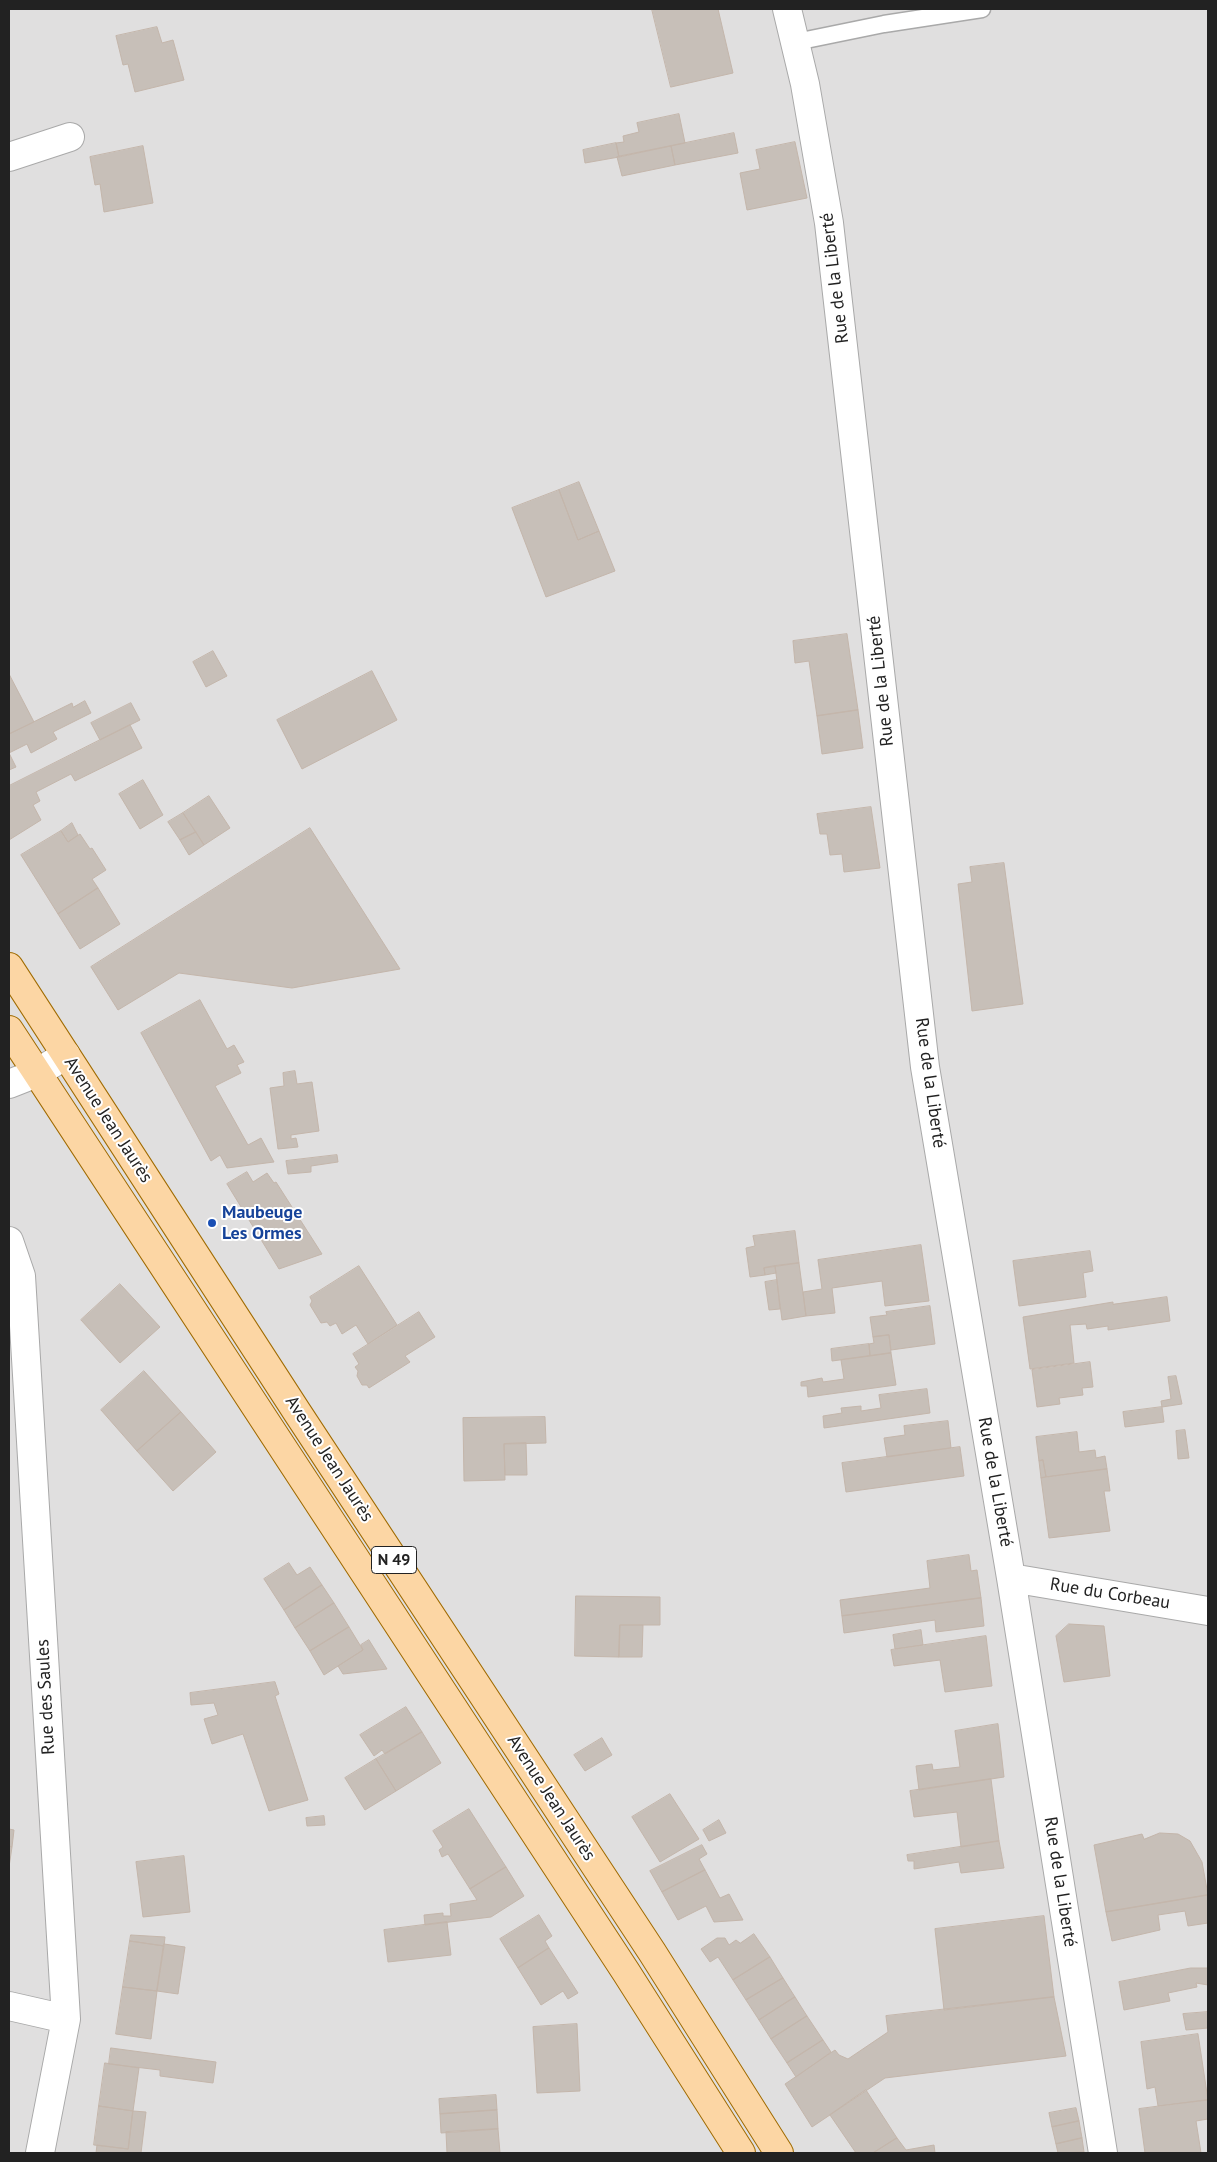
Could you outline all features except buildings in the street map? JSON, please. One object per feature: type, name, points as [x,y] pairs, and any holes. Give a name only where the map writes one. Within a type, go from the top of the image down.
[{"type":"main road","name":"Avenue Jean Jaurès","points":[[9,967],[297,1412],[652,1952],[779,2153]]},
{"type":"main road","name":"Avenue Jean Jaurès","points":[[9,1030],[626,1972],[740,2153]]},
{"type":"street","name":"Rue de la Liberté","points":[[787,9],[796,42],[829,223],[925,1067],[1011,1578],[1103,2153]]},
{"type":"street","points":[[9,158],[70,137]]},
{"type":"street","points":[[9,1084],[37,1073],[66,1055]]},
{"type":"street","name":"Rue des Saules","points":[[9,1241],[21,1276],[66,2019],[40,2153]]},
{"type":"street","name":"Rue du Corbeau","points":[[1011,1578],[1208,1610]]},
{"type":"street","points":[[9,2006],[66,2019]]},
{"type":"lane","points":[[796,42],[884,24],[982,9]]},
{"type":"shaded area","points":[[9,9],[1208,9],[1208,2153],[9,2153]]},
{"type":"place","name":"Maubeuge Les Ormes","points":[[212,1223]]}]
